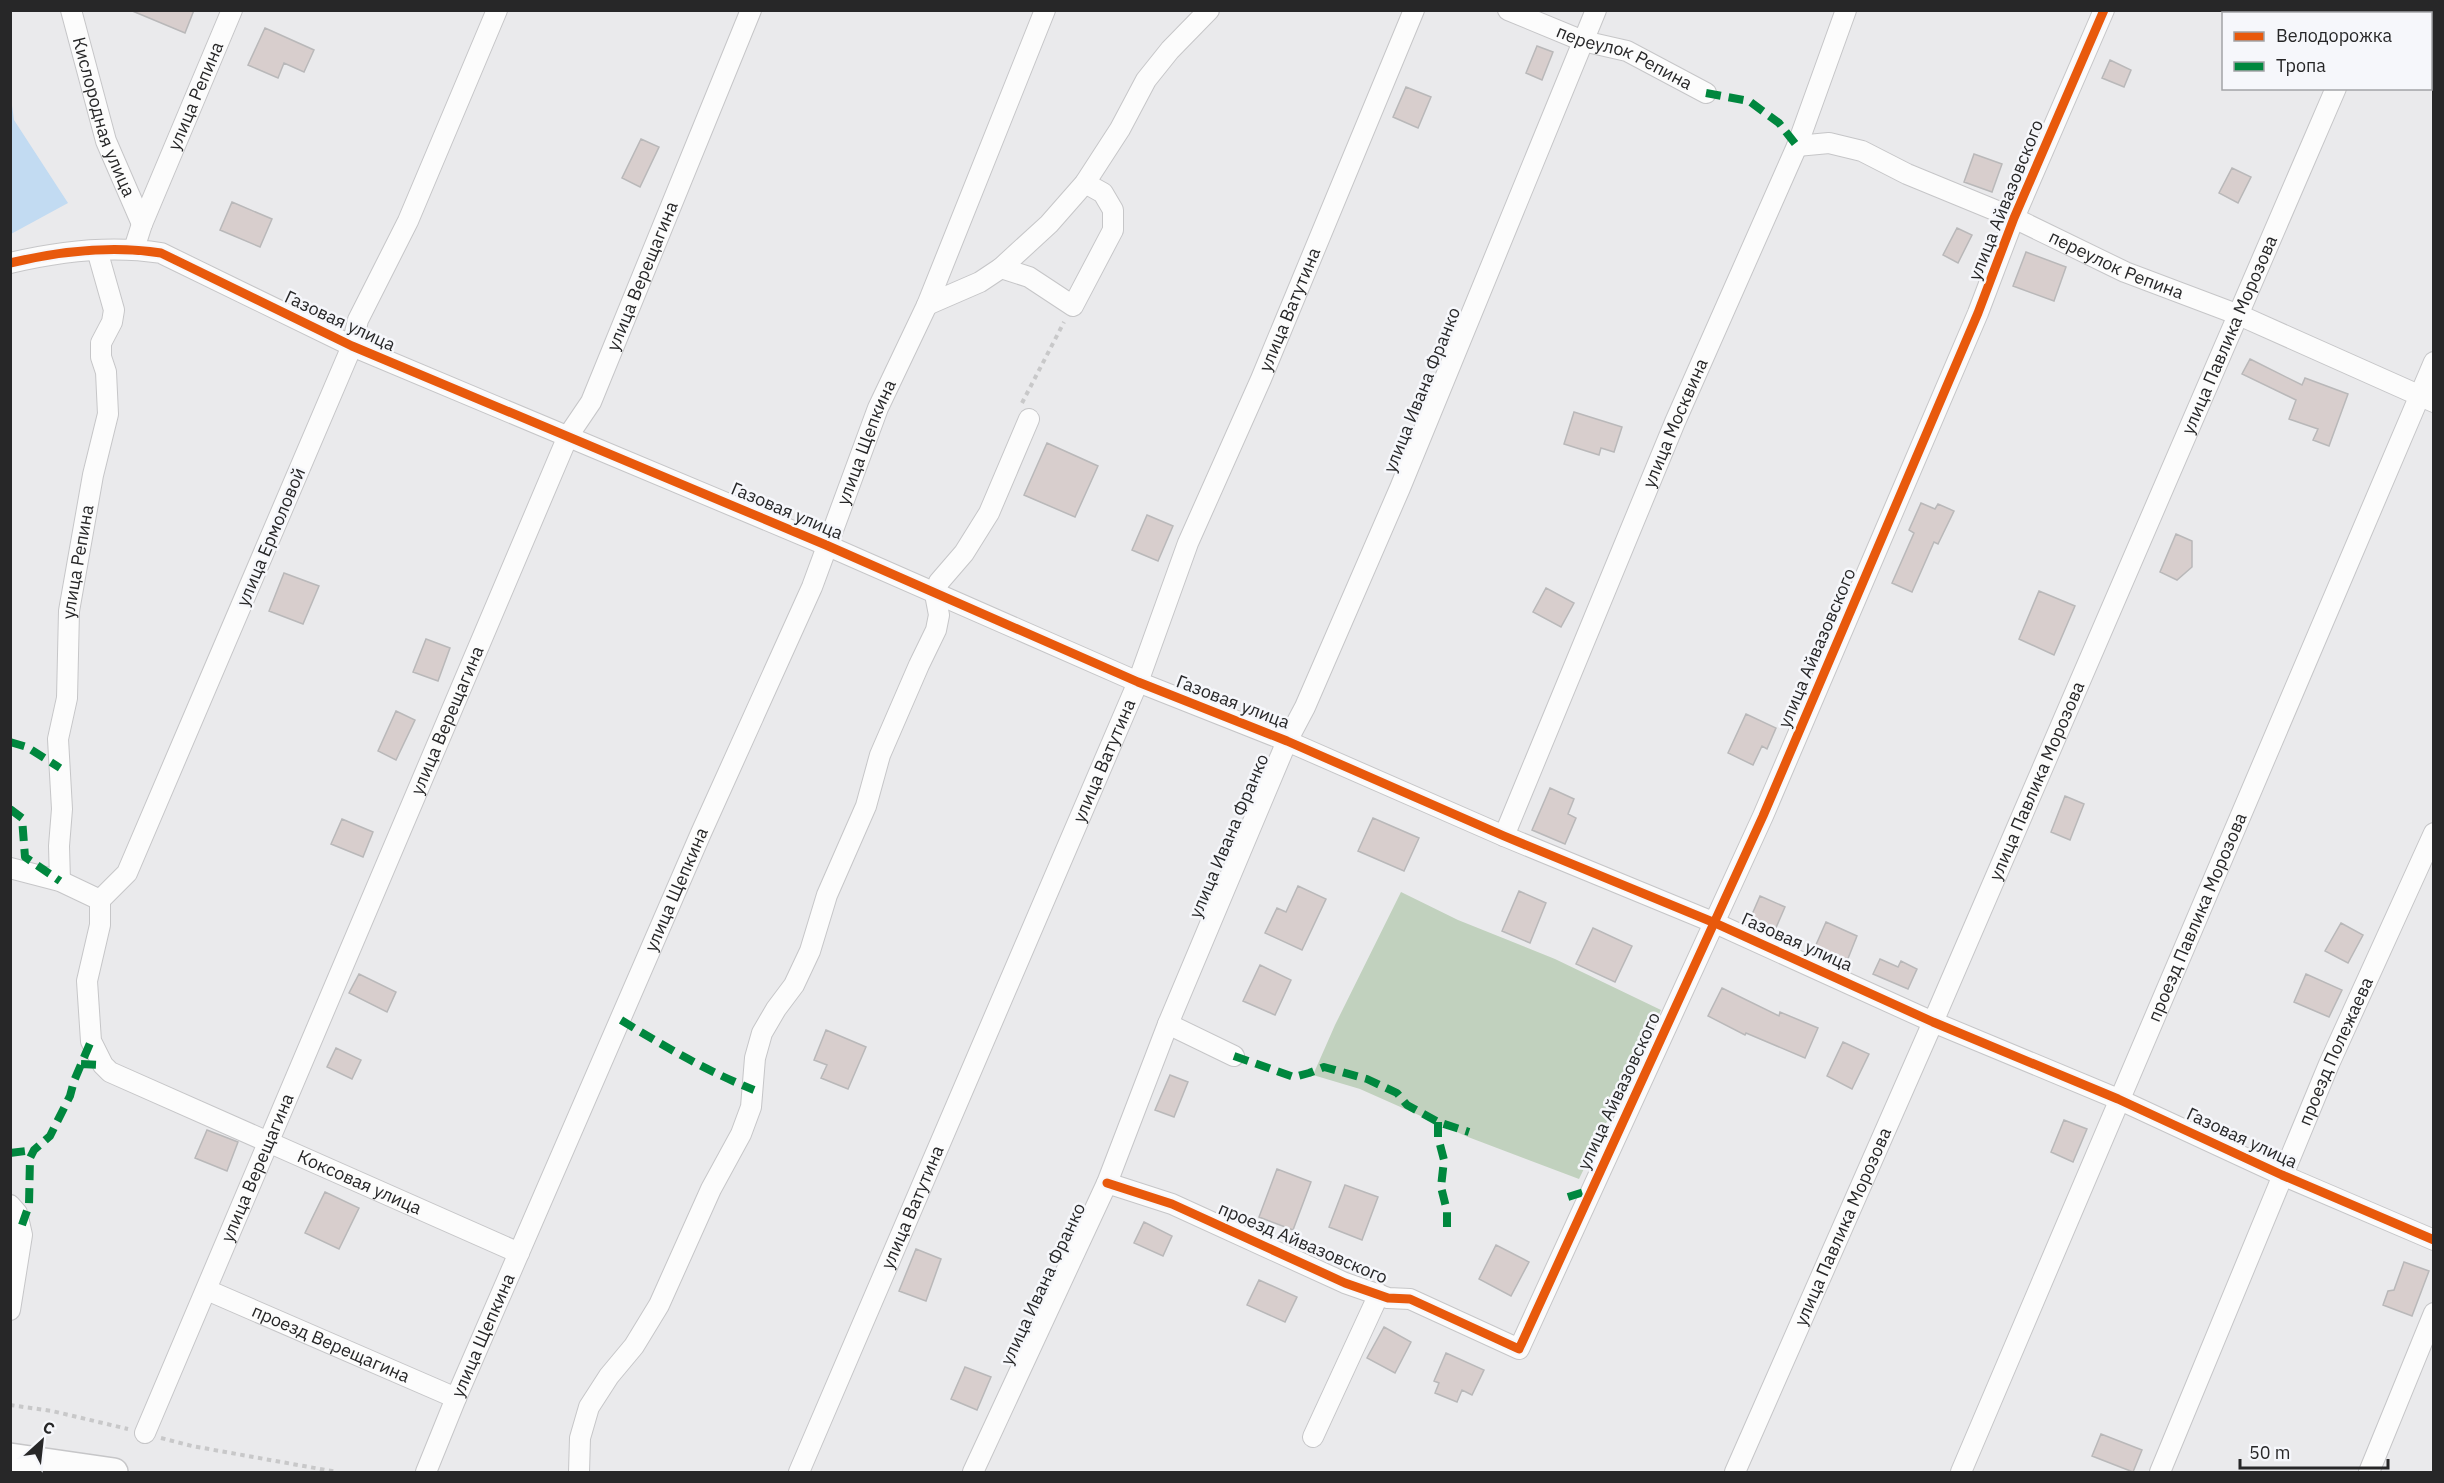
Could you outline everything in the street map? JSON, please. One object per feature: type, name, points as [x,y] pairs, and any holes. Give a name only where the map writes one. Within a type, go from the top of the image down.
[{"type":"main road","points":[[10,1458],[56,1468],[114,1473]]},
{"type":"street","name":"Кислородная улица","points":[[71,10],[106,141],[142,224]]},
{"type":"street","name":"улица Репина","points":[[134,249],[142,224],[232,10]]},
{"type":"street","name":"улица Ермоловой","points":[[100,900],[127,873],[352,346],[358,320],[408,221],[497,10]]},
{"type":"street","name":"улица Верещагина","points":[[145,1433],[270,1143],[568,436],[591,402],[751,10]]},
{"type":"street","name":"улица Щепкина","points":[[426,1473],[456,1398],[701,833],[812,587],[878,408],[927,305],[1046,10]]},
{"type":"street","points":[[927,305],[980,282],[1001,268],[1049,224],[1085,183],[1120,129],[1146,80],[1170,50],[1209,10]]},
{"type":"street","name":"улица Ватутина","points":[[799,1473],[1137,682],[1188,543],[1261,379],[1414,10]]},
{"type":"street","name":"переулок Репина","points":[[1508,10],[1583,41],[1627,51],[1706,93]]},
{"type":"street","name":"улица Ивана Франко","points":[[973,1473],[1107,1183],[1168,1024],[1287,741],[1305,707],[1400,489],[1596,10]]},
{"type":"street","name":"улица Москвина","points":[[1504,836],[1675,422],[1797,146],[1846,10]]},
{"type":"street","name":"улица Айвазовского","points":[[1519,1349],[1544,1290],[1715,923],[1974,324],[2014,218],[2103,10]]},
{"type":"street","name":"улица Павлика Морозова","points":[[1735,1473],[1934,1022],[2335,90]]},
{"type":"street","name":"переулок Репина","points":[[1797,146],[1829,143],[1862,151],[1907,174],[2014,218],[2125,272],[2239,315],[2426,399]]},
{"type":"street","points":[[1001,268],[1029,277],[1073,306],[1113,230],[1113,210],[1103,193],[1085,183]]},
{"type":"street","name":"Газовая улица","points":[[10,263],[39,256],[97,250],[134,249],[161,254],[352,346],[826,545],[1137,682],[1287,741],[1504,836],[1715,923],[1934,1022],[2118,1099],[2282,1175],[2433,1240]]},
{"type":"street","name":"улица Репина","points":[[60,881],[59,846],[62,809],[58,739],[67,698],[69,611],[93,475],[108,414],[106,372],[101,357],[101,343],[112,322],[114,310],[97,250]]},
{"type":"street","name":"проезд Павлика Морозова","points":[[1961,1473],[2118,1099],[2426,399],[2433,362]]},
{"type":"street","points":[[579,1473],[580,1438],[589,1407],[609,1376],[634,1346],[659,1305],[711,1189],[741,1134],[751,1107],[755,1058],[762,1033],[794,985],[810,951],[827,894],[866,806],[880,755],[936,630],[939,615],[935,594],[939,582],[964,553],[989,513],[1029,419]]},
{"type":"street","name":"проезд Полежаева","points":[[2160,1473],[2329,1064],[2387,940],[2433,833]]},
{"type":"street","points":[[10,868],[60,881],[100,900]]},
{"type":"street","name":"Коксовая улица","points":[[100,900],[100,925],[87,981],[91,1041],[103,1065],[121,1078],[519,1253]]},
{"type":"street","points":[[1168,1024],[1234,1056]]},
{"type":"street","name":"проезд Айвазовского","points":[[1107,1183],[1172,1204],[1335,1278],[1388,1298],[1410,1299],[1519,1349]]},
{"type":"street","points":[[10,1205],[18,1213],[22,1235],[10,1310]]},
{"type":"street","name":"проезд Верещагина","points":[[207,1290],[456,1398]]},
{"type":"street","points":[[1312,1437],[1379,1294]]},
{"type":"street","points":[[2369,1473],[2433,1314]]},
{"type":"path","points":[[1029,419],[1022,401],[1073,306]]},
{"type":"path","points":[[10,1405],[52,1411],[192,1446],[337,1473]]},
{"type":"green space","points":[[1401,892],[1458,920],[1555,959],[1661,1010],[1579,1179],[1468,1137],[1360,1089],[1313,1075],[1335,1025]]},
{"type":"water","points":[[11,98],[14,120],[68,203],[11,234]]},
{"type":"building","points":[[130,10],[194,10],[185,33]]},
{"type":"building","points":[[265,28],[314,50],[304,72],[284,63],[278,78],[248,65]]},
{"type":"building","points":[[1537,46],[1553,52],[1542,80],[1526,73]]},
{"type":"building","points":[[2110,60],[2131,70],[2124,87],[2102,78]]},
{"type":"building","points":[[1406,87],[1431,97],[1418,128],[1393,117]]},
{"type":"building","points":[[641,139],[659,147],[640,187],[622,178]]},
{"type":"building","points":[[1974,154],[2002,164],[1992,192],[1964,182]]},
{"type":"building","points":[[2232,168],[2251,177],[2238,203],[2219,193]]},
{"type":"building","points":[[232,202],[272,219],[260,247],[220,230]]},
{"type":"building","points":[[1957,228],[1972,235],[1958,263],[1943,255]]},
{"type":"building","points":[[2026,252],[2066,267],[2054,301],[2013,286]]},
{"type":"building","points":[[2250,359],[2302,385],[2305,378],[2348,394],[2329,446],[2313,440],[2318,429],[2289,419],[2296,400],[2242,374]]},
{"type":"building","points":[[1574,412],[1622,427],[1614,452],[1601,448],[1599,455],[1564,444]]},
{"type":"building","points":[[1047,443],[1098,466],[1075,517],[1024,495]]},
{"type":"building","points":[[1921,503],[1935,509],[1938,504],[1954,511],[1938,544],[1934,542],[1912,592],[1892,583],[1914,533],[1909,530]]},
{"type":"building","points":[[1147,515],[1173,526],[1158,561],[1132,550]]},
{"type":"building","points":[[2176,534],[2192,541],[2192,567],[2177,580],[2160,572]]},
{"type":"building","points":[[284,573],[319,586],[303,624],[269,611]]},
{"type":"building","points":[[1546,588],[1574,603],[1561,627],[1533,612]]},
{"type":"building","points":[[2039,591],[2075,606],[2054,655],[2019,639]]},
{"type":"building","points":[[426,639],[450,648],[438,681],[413,672]]},
{"type":"building","points":[[396,711],[415,720],[396,760],[378,751]]},
{"type":"building","points":[[1746,714],[1776,728],[1767,749],[1762,746],[1753,765],[1728,753]]},
{"type":"building","points":[[1550,788],[1574,799],[1568,814],[1576,818],[1565,844],[1532,830]]},
{"type":"building","points":[[2065,796],[2084,804],[2070,840],[2051,832]]},
{"type":"building","points":[[1373,818],[1419,838],[1404,871],[1358,851]]},
{"type":"building","points":[[342,819],[373,832],[363,857],[331,844]]},
{"type":"building","points":[[1298,886],[1326,899],[1302,950],[1265,933],[1277,908],[1286,912]]},
{"type":"building","points":[[1519,891],[1546,903],[1530,943],[1502,931]]},
{"type":"building","points":[[1760,896],[1785,907],[1775,930],[1750,919]]},
{"type":"building","points":[[1826,922],[1857,936],[1847,961],[1815,947]]},
{"type":"building","points":[[2341,923],[2363,935],[2348,963],[2325,951]]},
{"type":"building","points":[[1593,928],[1632,946],[1615,982],[1576,964]]},
{"type":"building","points":[[1880,959],[1898,967],[1901,961],[1917,969],[1908,989],[1873,974]]},
{"type":"building","points":[[1260,965],[1291,980],[1275,1015],[1243,1001]]},
{"type":"building","points":[[359,974],[396,992],[387,1012],[349,993]]},
{"type":"building","points":[[2306,974],[2342,990],[2329,1017],[2294,1002]]},
{"type":"building","points":[[1722,988],[1779,1016],[1780,1012],[1818,1028],[1805,1058],[1746,1033],[1745,1035],[1708,1016]]},
{"type":"building","points":[[826,1030],[866,1047],[848,1089],[821,1078],[827,1065],[814,1060]]},
{"type":"building","points":[[1843,1042],[1869,1054],[1852,1089],[1827,1076]]},
{"type":"building","points":[[336,1048],[361,1060],[352,1079],[327,1067]]},
{"type":"building","points":[[1170,1075],[1188,1082],[1174,1117],[1155,1110]]},
{"type":"building","points":[[2064,1120],[2087,1129],[2073,1162],[2051,1152]]},
{"type":"building","points":[[207,1130],[238,1142],[227,1171],[195,1158]]},
{"type":"building","points":[[1277,1169],[1311,1182],[1293,1230],[1259,1217]]},
{"type":"building","points":[[1345,1185],[1378,1197],[1362,1240],[1329,1227]]},
{"type":"building","points":[[325,1192],[359,1208],[339,1249],[305,1233]]},
{"type":"building","points":[[1144,1222],[1172,1236],[1163,1256],[1134,1243]]},
{"type":"building","points":[[1496,1245],[1529,1262],[1511,1296],[1479,1279]]},
{"type":"building","points":[[916,1249],[941,1259],[926,1301],[899,1291]]},
{"type":"building","points":[[2404,1262],[2429,1271],[2412,1316],[2383,1305],[2388,1291],[2394,1290]]},
{"type":"building","points":[[1259,1280],[1297,1297],[1285,1322],[1247,1305]]},
{"type":"building","points":[[1384,1327],[1411,1342],[1395,1373],[1367,1358]]},
{"type":"building","points":[[1446,1353],[1484,1370],[1472,1395],[1462,1390],[1457,1402],[1435,1393],[1439,1383],[1434,1381]]},
{"type":"building","points":[[965,1367],[991,1377],[977,1410],[951,1399]]},
{"type":"building","points":[[2101,1434],[2142,1450],[2133,1472],[2092,1456]]},
{"type":"marked path","points":[[1706,93],[1749,101],[1779,123],[1797,146]]},
{"type":"marked path","points":[[10,742],[27,747],[60,768]]},
{"type":"marked path","points":[[10,809],[22,818],[25,857],[60,881]]},
{"type":"marked path","points":[[621,1020],[686,1058],[754,1090]]},
{"type":"marked path","points":[[22,1225],[29,1205],[30,1158],[34,1150],[50,1136],[70,1096],[91,1041]]},
{"type":"marked path","points":[[1234,1056],[1294,1077],[1324,1067],[1367,1079],[1397,1093],[1407,1105],[1438,1122],[1469,1132]]},
{"type":"marked path","points":[[81,1064],[103,1065]]},
{"type":"marked path","points":[[1438,1122],[1438,1137],[1444,1160],[1441,1187],[1447,1211],[1447,1227]]},
{"type":"marked path","points":[[10,1153],[34,1150]]},
{"type":"marked path","points":[[1568,1197],[1590,1190]]},
{"type":"cycle path","points":[[1107,1183],[1172,1204],[1345,1283],[1388,1298],[1410,1299],[1519,1349],[1763,816],[1978,313],[2014,218],[2104,10]]},
{"type":"cycle path","points":[[10,263],[48,255],[104,249],[161,253],[352,346],[826,545],[1138,682],[1287,741],[1504,836],[1715,923],[1933,1022],[2118,1099],[2282,1175],[2434,1240]]}]
